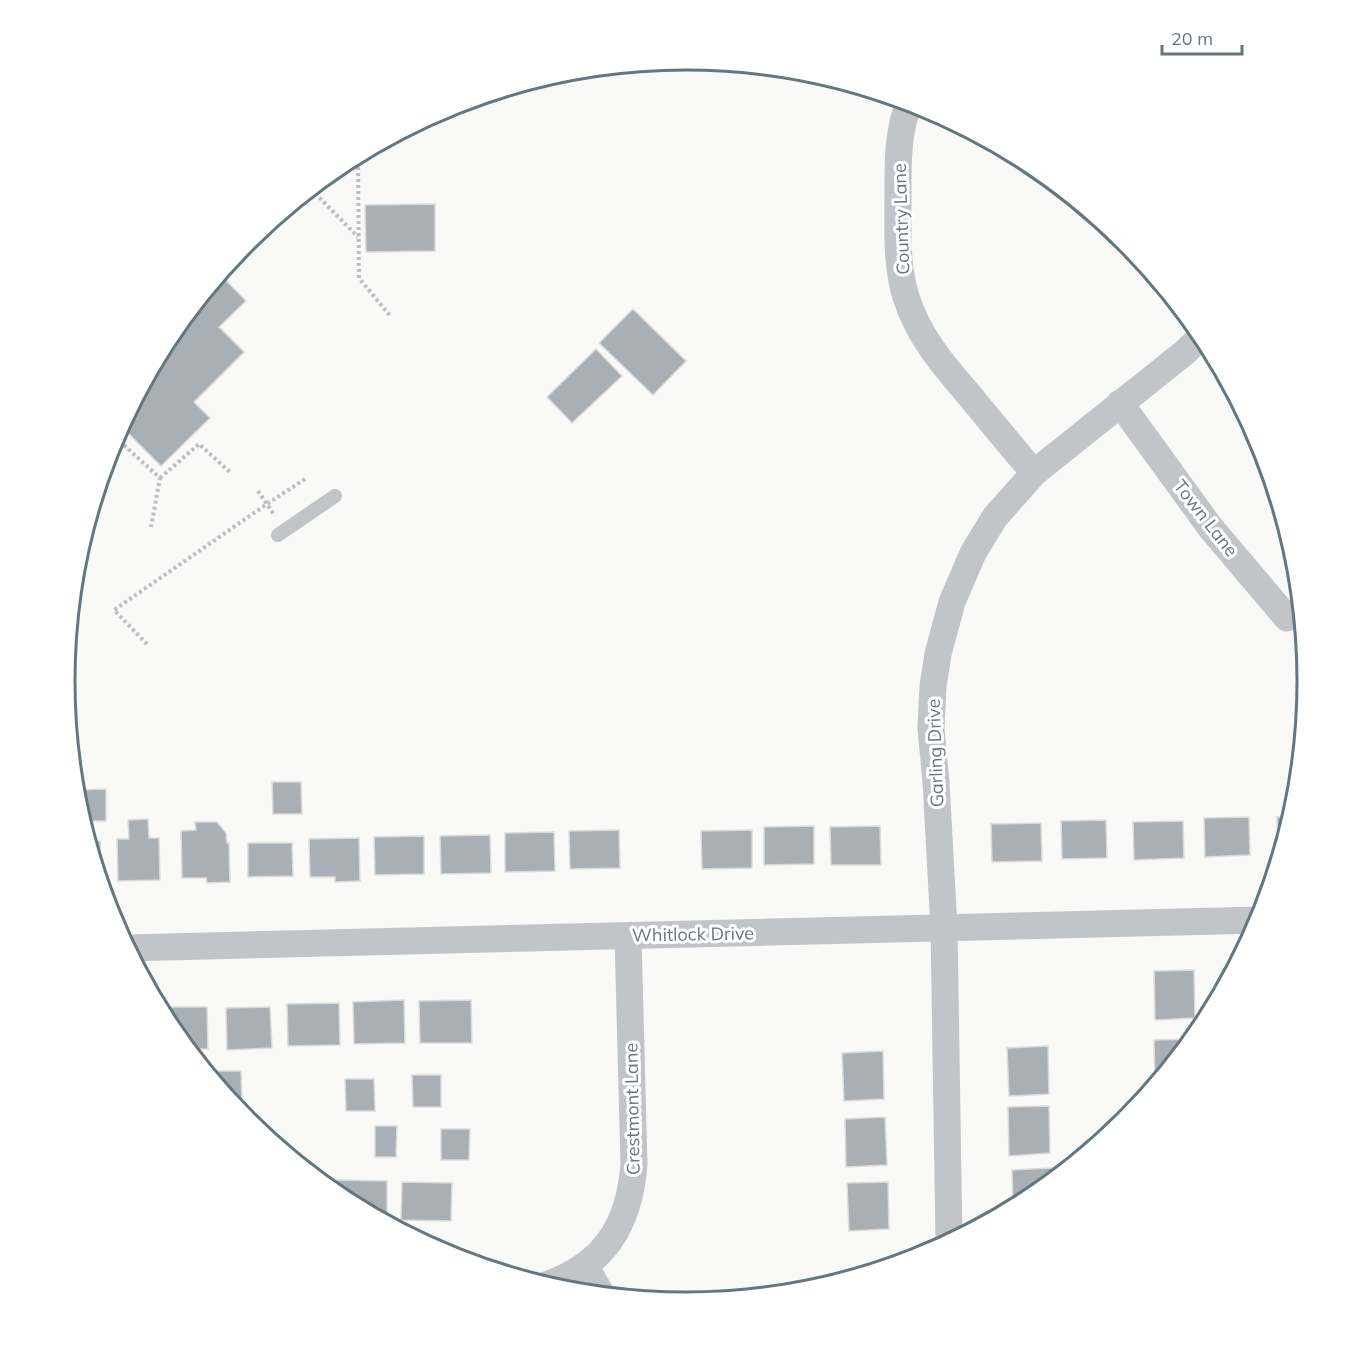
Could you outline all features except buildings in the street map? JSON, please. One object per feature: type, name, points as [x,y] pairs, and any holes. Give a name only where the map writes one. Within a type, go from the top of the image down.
[{"type":"street","name":"Country Lane","points":[[906,112],[898,149],[898,252],[906,298],[917,326],[933,352],[1035,473]]},
{"type":"street","name":"Garling Drive","points":[[949,1232],[944,928],[931,728],[933,686],[938,654],[952,602],[973,553],[995,517],[1035,473],[1195,343]]},
{"type":"street","name":"Town Lane","points":[[1120,403],[1210,527],[1287,618],[1293,614]]},
{"type":"street","name":"Whitlock Drive","points":[[136,948],[944,928],[1246,924]]},
{"type":"street","name":"Crestmont Lane","points":[[559,1279],[585,1266],[611,1239],[624,1217],[633,1187],[628,936]]},
{"type":"street","points":[[585,1266],[597,1286]]},
{"type":"lane","points":[[279,529],[335,496]]},
{"type":"path","points":[[358,166],[359,278],[392,317]]},
{"type":"path","points":[[317,195],[358,237]]},
{"type":"path","points":[[151,526],[160,478],[199,444],[231,473]]},
{"type":"path","points":[[123,445],[160,478]]},
{"type":"path","points":[[147,644],[114,610],[305,479]]},
{"type":"path","points":[[258,491],[279,529]]}]
